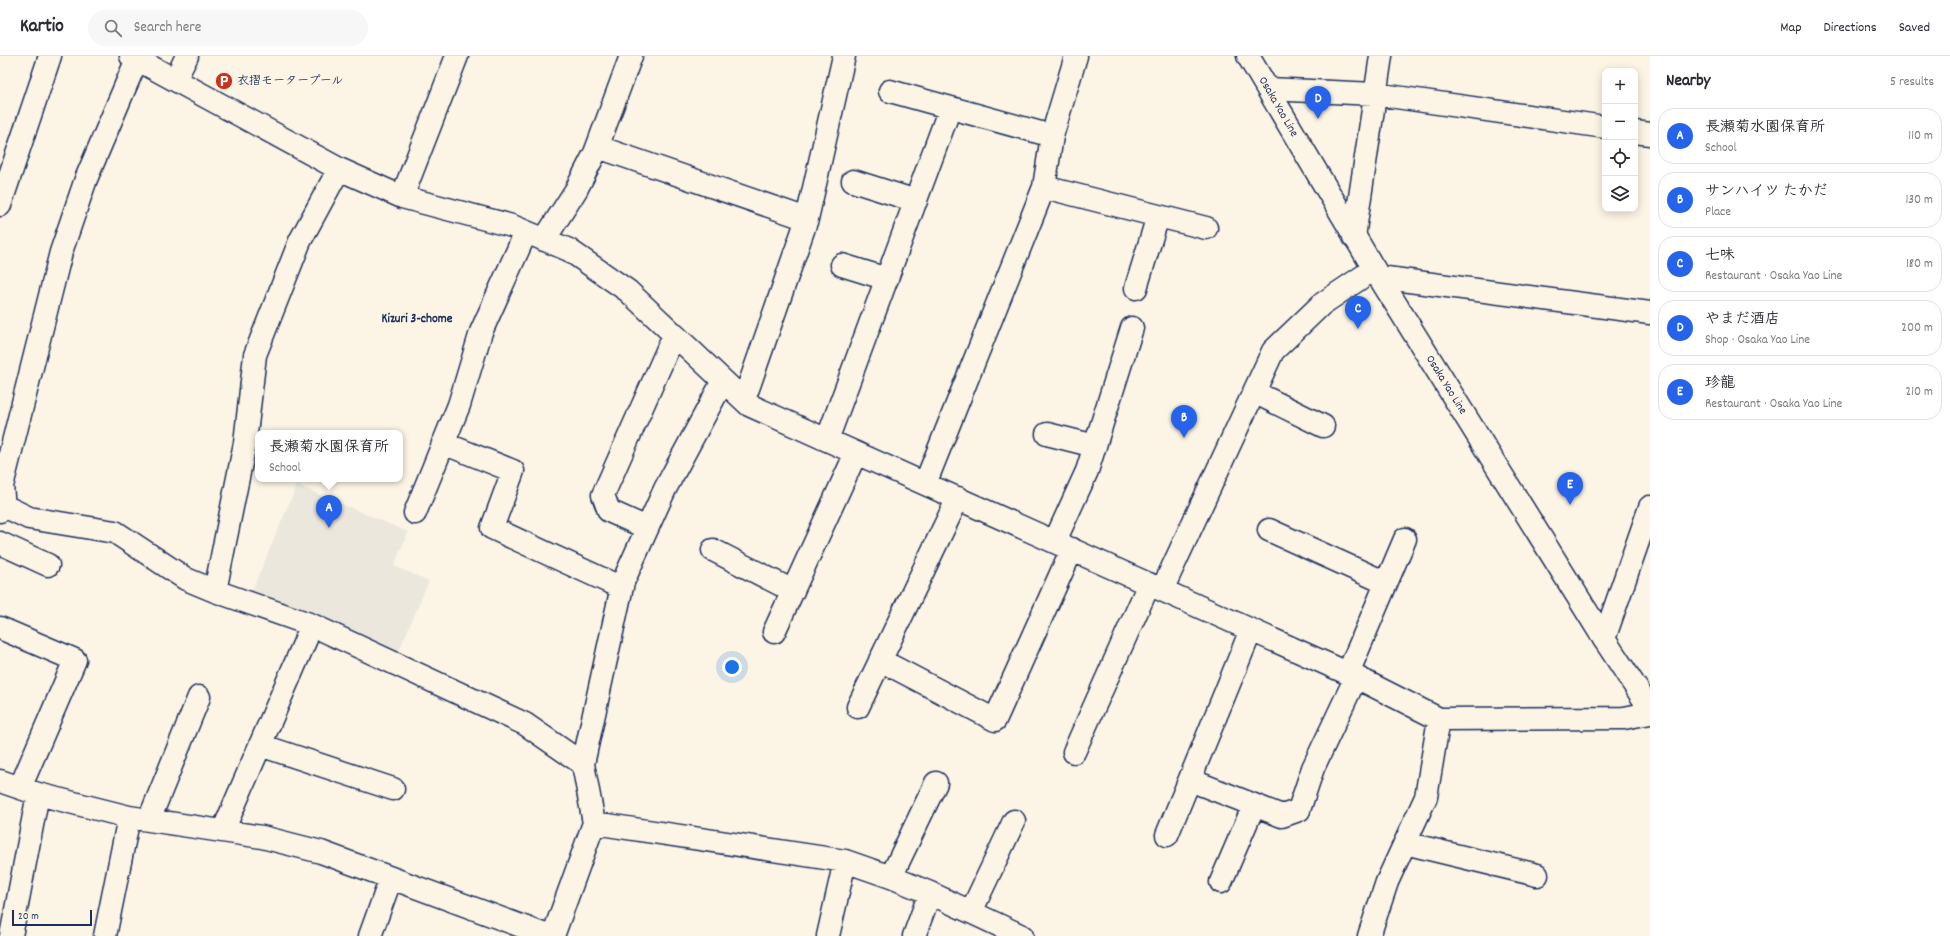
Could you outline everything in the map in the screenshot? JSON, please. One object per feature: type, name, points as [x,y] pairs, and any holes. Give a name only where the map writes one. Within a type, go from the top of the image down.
[{"type":"street","points":[[0,205],[50,56]]},
{"type":"street","points":[[175,80],[187,56]]},
{"type":"street","points":[[402,197],[457,56]]},
{"type":"street","points":[[415,513],[459,405],[481,332],[535,236],[576,190],[598,147],[631,56]]},
{"type":"street","points":[[744,400],[807,219],[844,56]]},
{"type":"street","points":[[926,484],[1044,187],[1052,136],[1076,56]]},
{"type":"street","name":"Osaka Yao Line","points":[[1248,56],[1376,273],[1604,639],[1644,691],[1650,709]]},
{"type":"street","points":[[1354,237],[1381,56]]},
{"type":"street","points":[[583,764],[525,724],[312,625],[215,591],[186,579],[115,532],[29,518],[1,507],[2,486],[61,252],[86,179],[134,58],[339,169],[402,197],[512,226],[569,250],[628,291],[749,405],[1352,675],[1439,719],[1624,718],[1650,713]]},
{"type":"street","points":[[1268,89],[1375,94],[1602,127]]},
{"type":"street","points":[[890,91],[1052,136]]},
{"type":"street","points":[[827,440],[950,108]]},
{"type":"street","points":[[1638,132],[1650,134]]},
{"type":"street","points":[[598,147],[807,219]]},
{"type":"street","points":[[215,591],[245,443],[254,355],[300,240],[339,169]]},
{"type":"street","points":[[853,181],[916,201]]},
{"type":"street","points":[[1044,187],[1206,228]]},
{"type":"street","points":[[1136,288],[1158,216]]},
{"type":"street","points":[[842,264],[887,279]]},
{"type":"street","points":[[1074,752],[1254,392],[1273,351],[1322,304],[1376,273],[1650,313]]},
{"type":"street","points":[[880,660],[995,720],[1063,545],[1132,328]]},
{"type":"street","points":[[647,528],[609,511],[603,495],[674,335]]},
{"type":"street","points":[[553,936],[594,823],[583,764],[622,588],[665,489],[723,381]]},
{"type":"street","points":[[1254,392],[1323,426]]},
{"type":"street","points":[[1048,434],[1095,446]]},
{"type":"street","points":[[443,443],[513,471],[492,528],[622,588]]},
{"type":"street","points":[[774,632],[856,452]]},
{"type":"street","points":[[858,707],[958,498]]},
{"type":"street","points":[[1604,639],[1650,506]]},
{"type":"street","points":[[1269,530],[1386,583]]},
{"type":"street","points":[[1190,780],[1282,816],[1299,810],[1313,768],[1352,675],[1386,583],[1405,539]]},
{"type":"street","points":[[0,542],[48,564]]},
{"type":"street","points":[[714,550],[793,591]]},
{"type":"street","points":[[223,831],[312,625]]},
{"type":"street","points":[[0,628],[75,660],[29,791],[11,936]]},
{"type":"street","points":[[1167,835],[1251,630]]},
{"type":"street","points":[[105,936],[139,819],[199,697]]},
{"type":"street","points":[[1369,936],[1387,882],[1426,797],[1439,719]]},
{"type":"street","points":[[260,745],[393,789]]},
{"type":"street","points":[[0,781],[29,791],[139,819],[262,837],[321,852],[548,936]]},
{"type":"street","points":[[891,877],[936,783]]},
{"type":"street","points":[[1221,882],[1254,805]]},
{"type":"street","points":[[971,912],[1014,821]]},
{"type":"street","points":[[594,823],[845,861],[891,877],[930,893],[1022,936]]},
{"type":"street","points":[[1405,843],[1537,875]]},
{"type":"street","points":[[828,936],[845,861]]},
{"type":"street","points":[[370,936],[391,878]]},
{"type":"street","points":[[914,936],[930,893]]},
{"type":"shaded area","points":[[297,485],[408,532],[394,566],[429,581],[397,655],[251,593]]},
{"type":"place","name":"衣摺モータープール","points":[[224,81]]},
{"type":"place","name":"やまだ酒店","points":[[1318,119]]},
{"type":"place","name":"七味","points":[[1358,329]]},
{"type":"place","name":"サンハイツ たかだ","points":[[1184,438]]},
{"type":"place","name":"珍龍","points":[[1570,505]]},
{"type":"place","name":"長瀬菊水園保育所","points":[[329,528]]},
{"type":"district","name":"Kizuri 3-chome","points":[[417,319]]}]
